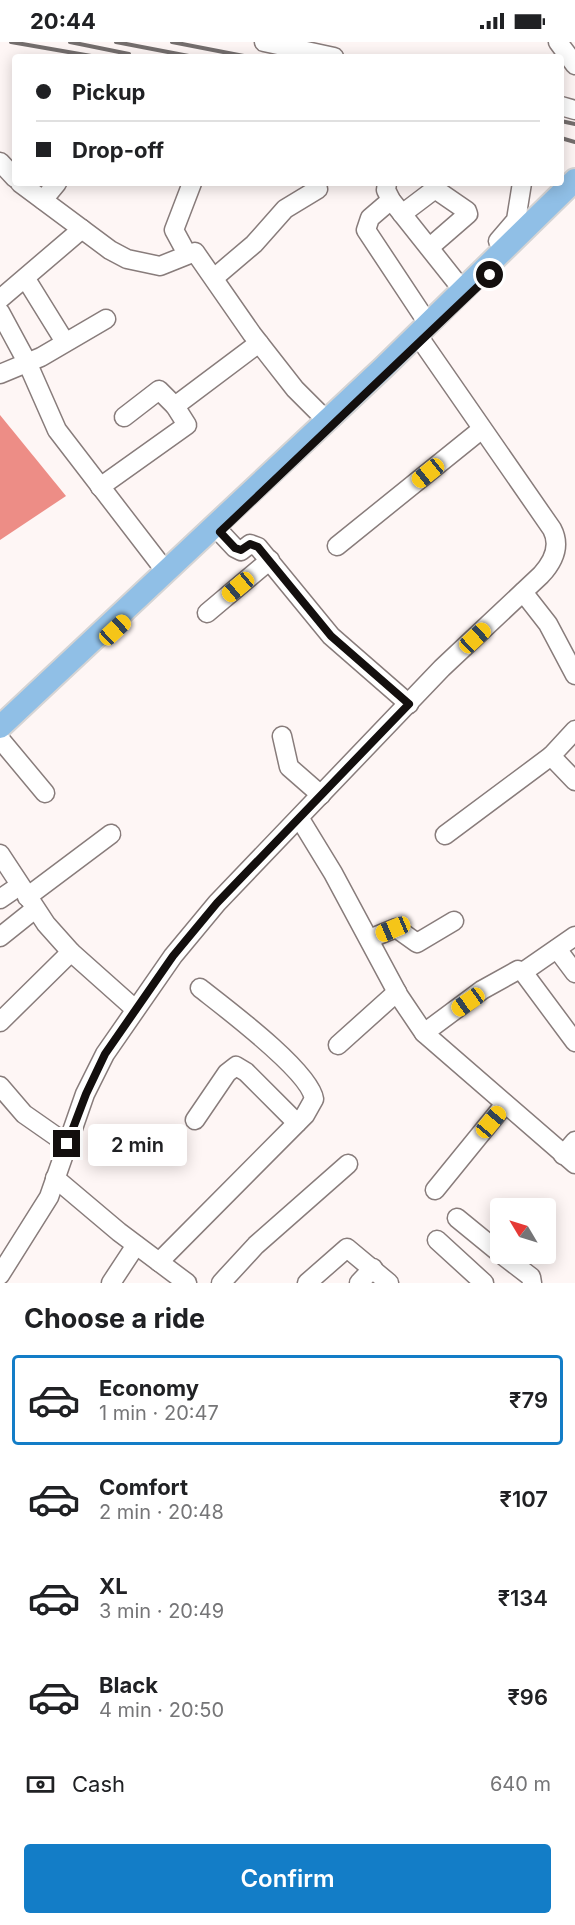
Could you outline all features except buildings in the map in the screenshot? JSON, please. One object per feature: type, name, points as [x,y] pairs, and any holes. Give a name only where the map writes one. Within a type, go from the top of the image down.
[{"type":"main road","points":[[0,727],[384,367],[575,180]]},
{"type":"street","points":[[264,42],[320,54]]},
{"type":"street","points":[[558,42],[575,64]]},
{"type":"street","points":[[0,162],[12,175]]},
{"type":"street","points":[[24,186],[117,254],[153,266],[168,264],[195,252],[259,343],[295,389],[320,414]]},
{"type":"street","points":[[43,200],[55,186]]},
{"type":"street","points":[[185,186],[174,230],[187,254]]},
{"type":"street","points":[[522,186],[519,210],[513,225],[423,316],[73,644],[54,677],[62,679],[220,532],[575,193]]},
{"type":"street","points":[[214,278],[254,244],[285,209],[318,189]]},
{"type":"street","points":[[402,214],[435,189],[467,211],[468,214],[464,221],[430,247]]},
{"type":"street","points":[[423,316],[366,230],[370,218],[389,191],[402,214],[456,283]]},
{"type":"street","points":[[0,299],[82,230]]},
{"type":"street","points":[[26,279],[65,342]]},
{"type":"street","points":[[0,312],[27,362],[57,430],[160,564]]},
{"type":"street","points":[[0,374],[106,319]]},
{"type":"street","points":[[0,1275],[49,1197],[86,1094],[105,1054],[173,956],[217,903],[300,819],[442,668],[550,564],[566,540],[552,529],[421,340]]},
{"type":"street","points":[[175,406],[259,343]]},
{"type":"street","points":[[100,487],[186,428],[187,422],[159,390],[124,417]]},
{"type":"street","points":[[337,546],[482,429]]},
{"type":"street","points":[[220,532],[235,548],[241,550],[250,544],[258,547],[331,636],[409,704]]},
{"type":"street","points":[[207,613],[270,561]]},
{"type":"street","points":[[523,592],[548,624],[575,675]]},
{"type":"street","points":[[445,835],[551,756],[575,730]]},
{"type":"street","points":[[282,736],[289,767],[321,795]]},
{"type":"street","points":[[0,739],[45,794]]},
{"type":"street","points":[[551,756],[575,781]]},
{"type":"street","points":[[300,819],[333,873],[396,992],[424,1033],[506,1104],[571,1153]]},
{"type":"street","points":[[0,937],[27,897],[111,834]]},
{"type":"street","points":[[0,855],[27,897],[71,952],[135,1009]]},
{"type":"street","points":[[0,898],[27,897]]},
{"type":"street","points":[[369,939],[396,928],[417,943],[453,921]]},
{"type":"street","points":[[523,972],[575,936]]},
{"type":"street","points":[[557,950],[575,973]]},
{"type":"street","points":[[0,1022],[71,952]]},
{"type":"street","points":[[424,1033],[516,970],[523,972],[574,1039]]},
{"type":"street","points":[[159,1262],[297,1123],[314,1100],[307,1084],[263,1039],[200,988]]},
{"type":"street","points":[[338,1045],[396,992]]},
{"type":"street","points":[[195,1119],[227,1072],[236,1066],[246,1072],[297,1123]]},
{"type":"street","points":[[0,1086],[24,1114],[67,1144]]},
{"type":"street","points":[[435,1190],[506,1104]]},
{"type":"street","points":[[221,1283],[256,1245],[348,1164]]},
{"type":"street","points":[[55,1178],[136,1245],[187,1283]]},
{"type":"street","points":[[457,1218],[490,1245]]},
{"type":"street","points":[[437,1240],[484,1283]]},
{"type":"street","points":[[111,1283],[136,1245]]},
{"type":"street","points":[[307,1283],[347,1248],[389,1283]]},
{"type":"street","points":[[514,1264],[531,1277],[532,1283]]},
{"type":"street","points":[[359,1283],[373,1268]]},
{"type":"shaded area","points":[[0,415],[66,496],[0,540]]},
{"type":"railway","points":[[11,42],[80,54]]},
{"type":"railway","points":[[70,42],[129,54]]},
{"type":"railway","points":[[116,42],[178,54]]},
{"type":"railway","points":[[172,42],[234,54]]},
{"type":"railway","points":[[564,122],[575,124]]},
{"type":"railway","points":[[564,139],[575,142]]},
{"type":"route","points":[[67,1144],[86,1094],[105,1054],[173,956],[217,903],[409,704],[331,636],[258,547],[250,544],[241,550],[235,548],[220,532],[490,275]]}]
